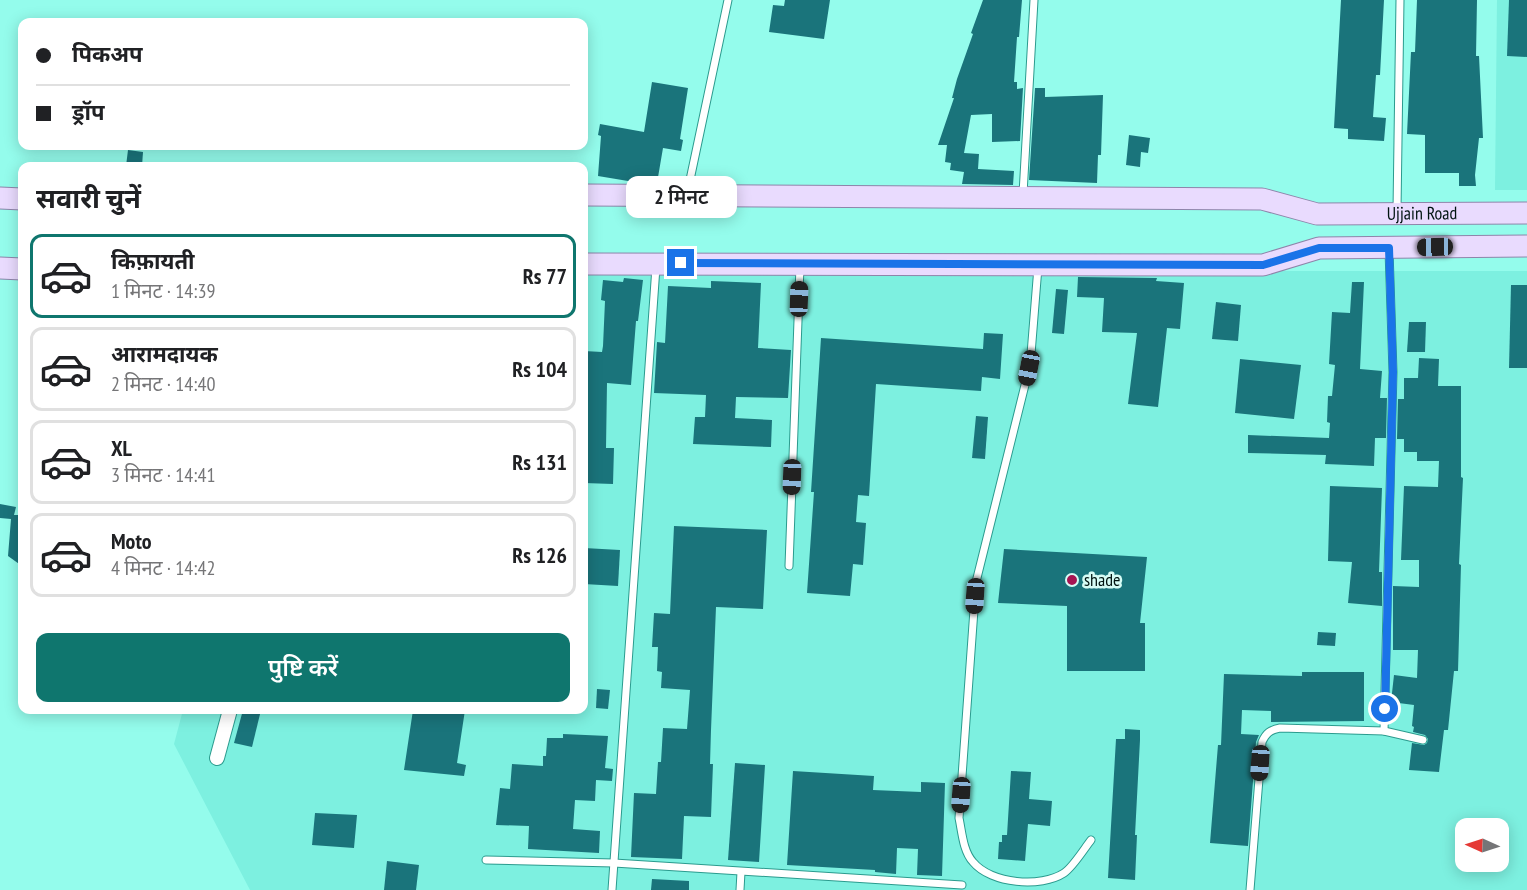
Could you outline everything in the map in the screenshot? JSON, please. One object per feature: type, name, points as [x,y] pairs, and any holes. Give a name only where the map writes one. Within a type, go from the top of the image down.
[{"type":"main road","name":"Ujjain Road","points":[[588,195],[1262,199],[1317,214],[1527,213]]},
{"type":"main road","points":[[0,198],[18,199]]},
{"type":"main road","name":"Ujjain Road","points":[[588,264],[1263,265],[1319,248],[1527,246]]},
{"type":"main road","points":[[0,268],[18,269]]},
{"type":"street","points":[[218,758],[229,714]]},
{"type":"lane","points":[[687,196],[728,0]]},
{"type":"lane","points":[[1023,197],[1034,0]]},
{"type":"lane","points":[[1397,214],[1400,0]]},
{"type":"lane","points":[[1384,731],[1393,372],[1389,248]]},
{"type":"lane","points":[[612,890],[657,263]]},
{"type":"lane","points":[[789,566],[801,264]]},
{"type":"lane","points":[[1038,264],[1030,363],[976,582],[959,818],[964,843],[972,861],[987,873],[1005,880],[1024,882],[1046,880],[1065,873],[1091,840]]},
{"type":"lane","points":[[1250,890],[1262,742],[1265,735],[1272,730],[1280,729],[1384,731],[1423,740]]},
{"type":"lane","points":[[486,860],[614,863],[962,885]]},
{"type":"lane","points":[[740,890],[741,872]]},
{"type":"shaded area","points":[[1497,0],[1527,0],[1527,190],[1495,190]]},
{"type":"shaded area","points":[[588,271],[1527,271],[1527,890],[250,890],[174,744],[182,714],[588,714]]},
{"type":"building","points":[[785,0],[830,0],[824,39],[769,32],[773,5],[784,6]]},
{"type":"building","points":[[983,0],[1022,0],[1014,82],[1017,82],[1017,89],[1023,88],[1020,141],[992,142],[992,114],[971,115],[964,153],[979,154],[978,169],[1014,171],[1013,185],[962,184],[964,172],[950,170],[951,163],[945,162],[947,145],[938,145]]},
{"type":"building","points":[[1341,0],[1384,0],[1380,75],[1376,75],[1373,117],[1386,118],[1384,141],[1348,139],[1348,129],[1334,128]]},
{"type":"building","points":[[1417,0],[1477,0],[1476,56],[1479,56],[1483,138],[1479,138],[1476,186],[1459,186],[1459,173],[1425,173],[1425,135],[1407,134],[1411,52],[1415,52]]},
{"type":"building","points":[[1509,0],[1527,0],[1527,57],[1507,56]]},
{"type":"building","points":[[652,82],[688,88],[680,139],[683,140],[681,151],[663,148],[657,183],[640,183],[598,176],[600,124],[644,132]]},
{"type":"building","points":[[1035,88],[1045,88],[1045,97],[1103,95],[1101,155],[1098,155],[1097,183],[1029,180]]},
{"type":"building","points":[[1129,135],[1150,138],[1148,153],[1141,152],[1140,167],[1126,165]]},
{"type":"building","points":[[128,150],[143,152],[142,162],[126,162]]},
{"type":"building","points":[[1078,277],[1157,278],[1156,281],[1184,283],[1180,329],[1167,328],[1158,407],[1128,404],[1137,333],[1102,332],[1104,298],[1077,297]]},
{"type":"building","points":[[624,278],[643,280],[638,321],[636,321],[631,385],[607,383],[606,448],[614,448],[613,484],[588,483],[588,351],[602,352],[605,301],[601,300],[603,280],[623,282]]},
{"type":"building","points":[[711,281],[761,283],[758,348],[791,350],[788,398],[736,397],[735,418],[772,420],[771,447],[693,444],[695,417],[705,417],[706,395],[654,393],[657,342],[665,343],[668,286],[711,288]]},
{"type":"building","points":[[1352,282],[1364,282],[1360,369],[1382,371],[1380,398],[1387,398],[1386,438],[1375,438],[1374,466],[1325,464],[1326,455],[1248,453],[1248,435],[1329,438],[1328,396],[1332,396],[1335,365],[1329,364],[1332,312],[1350,313]]},
{"type":"building","points":[[1511,285],[1527,285],[1527,368],[1509,368]]},
{"type":"building","points":[[1056,289],[1068,290],[1064,334],[1052,333]]},
{"type":"building","points":[[1216,302],[1241,305],[1238,341],[1212,339]]},
{"type":"building","points":[[1409,322],[1426,322],[1425,352],[1407,352]]},
{"type":"building","points":[[984,333],[1003,334],[1000,379],[982,377],[981,391],[876,384],[869,496],[858,495],[856,522],[866,523],[863,565],[853,564],[850,596],[807,593],[821,338],[983,349]]},
{"type":"building","points":[[1419,358],[1439,359],[1438,386],[1461,386],[1461,477],[1463,478],[1458,671],[1454,671],[1448,730],[1444,730],[1439,772],[1409,770],[1412,743],[1424,745],[1428,739],[1425,735],[1413,732],[1414,705],[1391,702],[1394,675],[1417,678],[1418,650],[1393,650],[1393,586],[1419,587],[1419,560],[1401,560],[1404,486],[1438,487],[1439,461],[1417,461],[1417,452],[1404,452],[1404,439],[1397,439],[1398,399],[1404,399],[1404,378],[1418,378]]},
{"type":"building","points":[[1240,359],[1301,365],[1294,419],[1235,413]]},
{"type":"building","points":[[976,416],[988,417],[985,459],[972,458]]},
{"type":"building","points":[[1330,486],[1382,488],[1379,572],[1382,572],[1382,606],[1348,603],[1352,562],[1328,561]]},
{"type":"building","points":[[0,504],[16,507],[14,515],[18,515],[18,563],[8,556],[11,519],[0,518]]},
{"type":"building","points":[[674,526],[767,530],[763,609],[716,607],[710,764],[713,764],[711,817],[684,816],[682,859],[631,857],[634,793],[656,794],[663,728],[687,729],[690,690],[661,688],[662,672],[657,671],[658,647],[652,647],[654,613],[670,614]]},
{"type":"building","points":[[588,548],[620,550],[618,586],[588,584]]},
{"type":"building","name":"shade","points":[[1004,549],[1147,557],[1140,623],[1145,623],[1145,671],[1067,671],[1067,606],[998,603]]},
{"type":"building","points":[[1318,632],[1336,633],[1335,646],[1317,645]]},
{"type":"building","points":[[1302,672],[1364,672],[1364,721],[1271,722],[1271,711],[1242,710],[1241,734],[1259,735],[1256,742],[1248,846],[1210,843],[1218,745],[1221,745],[1224,674],[1302,676]]},
{"type":"building","points":[[597,689],[610,690],[608,709],[596,708]]},
{"type":"building","points":[[242,714],[260,714],[252,747],[234,743]]},
{"type":"building","points":[[412,714],[464,714],[457,763],[466,765],[464,776],[404,770]]},
{"type":"building","points":[[1125,729],[1140,730],[1135,880],[1108,878],[1116,739],[1125,739]]},
{"type":"building","points":[[563,734],[608,736],[605,768],[613,769],[612,781],[596,780],[595,801],[575,800],[573,829],[600,831],[599,853],[528,849],[529,826],[496,825],[500,788],[510,789],[512,764],[543,766],[547,738],[563,738]]},
{"type":"building","points":[[735,763],[765,765],[759,862],[728,860]]},
{"type":"building","points":[[793,771],[874,776],[873,790],[921,792],[921,782],[945,783],[942,876],[917,875],[918,849],[897,848],[896,874],[875,872],[875,870],[787,865]]},
{"type":"building","points":[[1011,771],[1031,772],[1029,799],[1052,801],[1050,826],[1028,824],[1025,861],[998,859],[999,842],[1002,842],[1002,835],[1007,835]]},
{"type":"building","points":[[315,813],[357,815],[354,848],[312,845]]},
{"type":"building","points":[[387,861],[419,865],[416,890],[384,890]]},
{"type":"building","points":[[652,879],[689,881],[689,890],[651,890]]},
{"type":"place","name":"shade","points":[[1072,580]]},
{"type":"route","points":[[681,263],[1263,265],[1319,248],[1389,248],[1393,372],[1385,709]]}]
